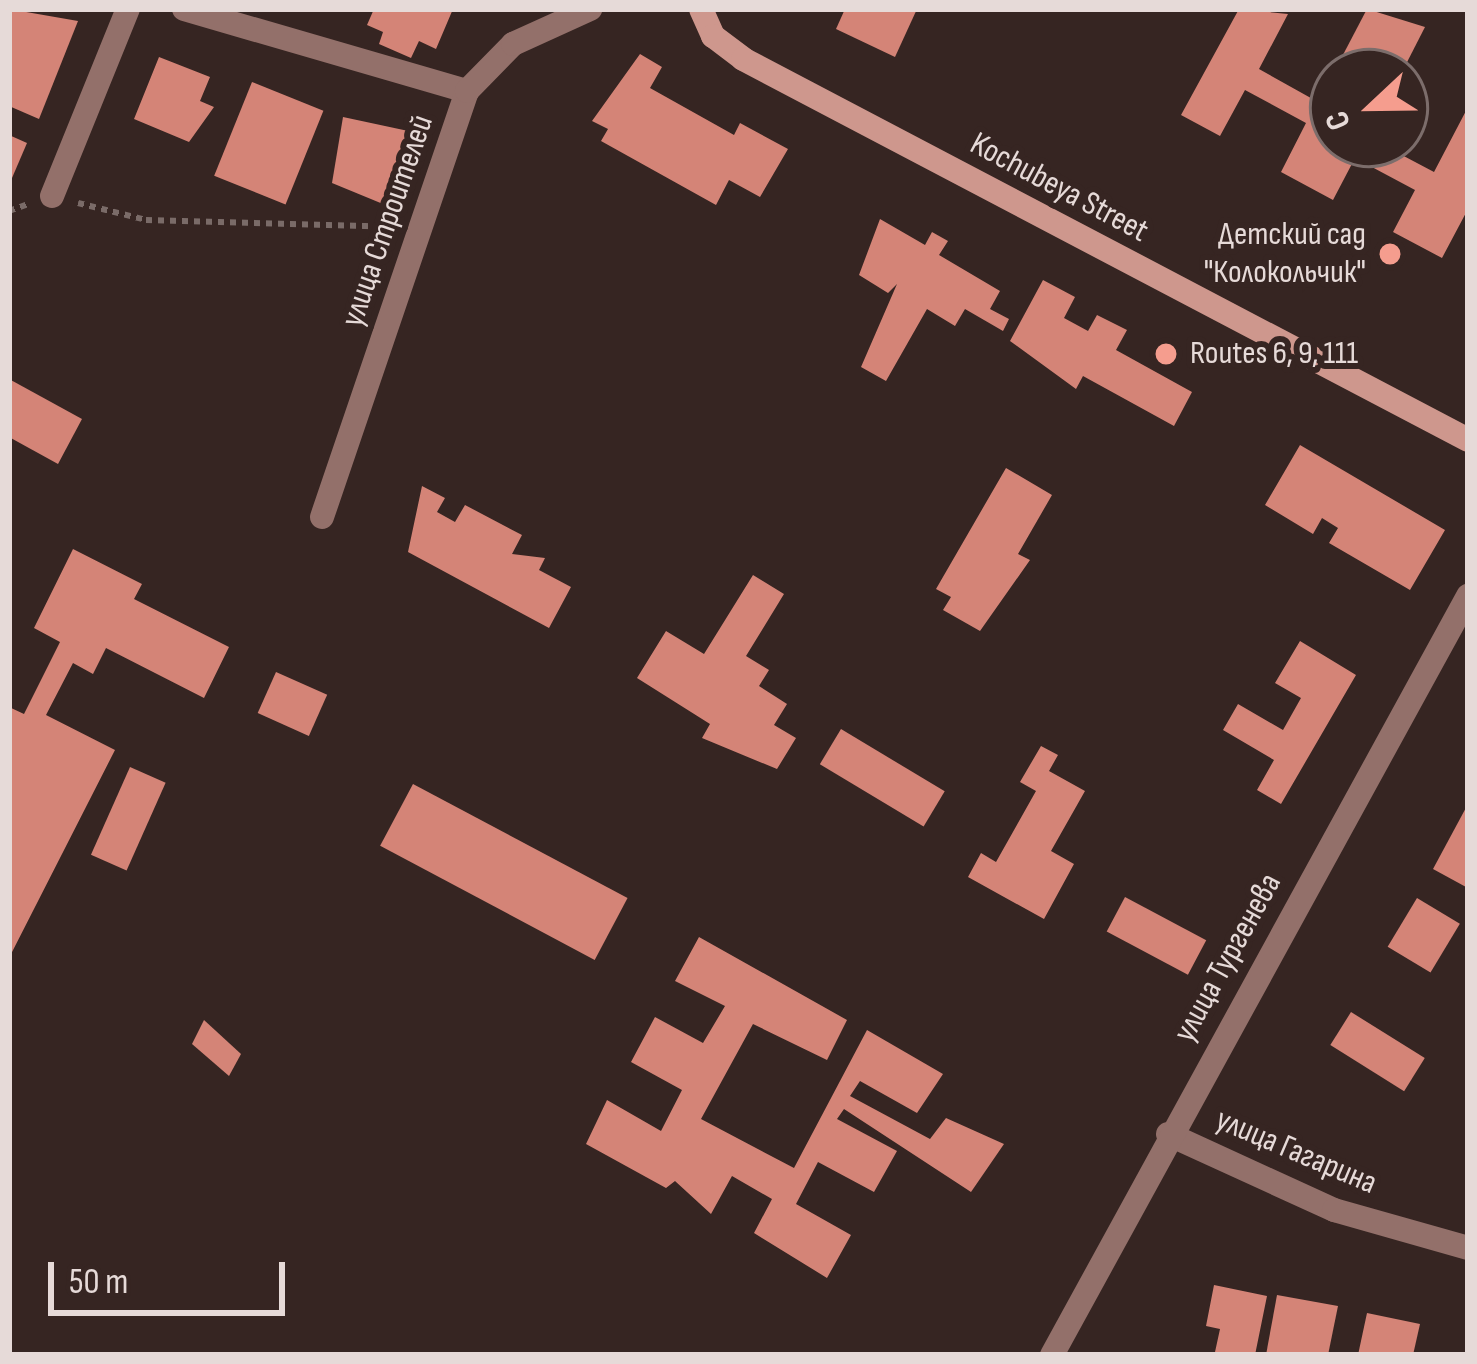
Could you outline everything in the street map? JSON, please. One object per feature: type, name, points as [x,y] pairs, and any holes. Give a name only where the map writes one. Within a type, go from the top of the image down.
[{"type":"main road","name":"Kochubeya Street","points":[[701,9],[713,36],[743,59],[1468,440]]},
{"type":"street","points":[[52,196],[128,9]]},
{"type":"street","points":[[184,9],[467,91]]},
{"type":"street","name":"улица Строителей","points":[[322,517],[467,91],[513,44],[590,9]]},
{"type":"street","name":"улица Тургенева","points":[[1052,1355],[1168,1134],[1468,596]]},
{"type":"street","name":"улица Гагарина","points":[[1168,1134],[1334,1210],[1468,1248]]},
{"type":"path","points":[[9,211],[52,196],[146,220],[420,229]]},
{"type":"building","points":[[9,9],[78,21],[39,119],[9,106]]},
{"type":"building","points":[[374,9],[453,9],[436,49],[419,41],[411,58],[379,44],[383,32],[367,25]]},
{"type":"building","points":[[845,9],[917,9],[895,57],[836,29]]},
{"type":"building","points":[[1239,9],[1288,14],[1259,69],[1309,97],[1309,168],[1350,168],[1333,200],[1281,172],[1306,123],[1245,90],[1220,136],[1181,115]]},
{"type":"building","points":[[1367,9],[1425,27],[1414,48],[1347,48]]},
{"type":"building","points":[[640,54],[662,67],[650,88],[734,135],[740,123],[788,149],[760,197],[729,180],[716,205],[601,141],[608,129],[592,121]]},
{"type":"building","points":[[159,57],[210,77],[200,101],[214,107],[189,142],[134,119]]},
{"type":"building","points":[[252,82],[323,111],[286,204],[214,176]]},
{"type":"building","points":[[1468,107],[1468,209],[1442,258],[1393,232],[1415,190],[1374,168],[1434,172]]},
{"type":"building","points":[[343,117],[413,132],[383,204],[332,183]]},
{"type":"building","points":[[9,135],[27,143],[9,185]]},
{"type":"building","points":[[880,219],[925,245],[932,232],[948,241],[939,255],[1000,291],[990,309],[1009,319],[1003,331],[965,309],[955,326],[927,309],[886,381],[861,367],[897,284],[888,293],[859,275]]},
{"type":"building","points":[[1043,280],[1075,297],[1064,318],[1088,331],[1097,315],[1127,330],[1116,350],[1192,392],[1174,426],[1083,376],[1076,389],[1010,341]]},
{"type":"building","points":[[9,379],[82,419],[58,464],[9,437]]},
{"type":"building","points":[[1300,445],[1445,530],[1410,590],[1329,543],[1338,528],[1322,518],[1313,534],[1265,505]]},
{"type":"building","points":[[1006,468],[1052,495],[1018,554],[1030,560],[980,631],[943,610],[951,597],[936,589]]},
{"type":"building","points":[[422,486],[445,498],[437,512],[455,522],[465,505],[522,535],[512,554],[545,558],[539,570],[571,587],[549,628],[408,552]]},
{"type":"building","points":[[73,549],[142,584],[134,599],[229,647],[204,698],[106,648],[93,674],[73,663],[46,715],[115,750],[9,958],[9,707],[24,714],[60,642],[34,628]]},
{"type":"building","points":[[753,575],[784,594],[746,656],[769,670],[759,686],[787,704],[774,725],[796,738],[777,769],[702,738],[710,724],[637,678],[666,631],[704,654]]},
{"type":"building","points":[[1300,641],[1356,675],[1281,804],[1257,790],[1274,760],[1223,730],[1238,704],[1283,730],[1301,698],[1275,683]]},
{"type":"building","points":[[276,672],[327,695],[309,736],[258,713]]},
{"type":"building","points":[[841,729],[945,791],[924,826],[820,764]]},
{"type":"building","points":[[1041,746],[1058,755],[1049,771],[1085,791],[1051,851],[1074,864],[1044,919],[968,877],[981,853],[996,862],[1036,791],[1020,782]]},
{"type":"building","points":[[130,767],[166,783],[127,871],[91,855]]},
{"type":"building","points":[[413,784],[628,898],[595,960],[380,846]]},
{"type":"building","points":[[1468,804],[1468,885],[1466,887],[1433,869]]},
{"type":"building","points":[[1125,897],[1206,940],[1188,975],[1107,931]]},
{"type":"building","points":[[1417,898],[1460,924],[1431,973],[1388,947]]},
{"type":"building","points":[[699,937],[847,1020],[827,1060],[753,1024],[701,1119],[794,1168],[867,1030],[943,1074],[917,1113],[860,1081],[850,1096],[930,1139],[946,1118],[1004,1144],[971,1192],[844,1109],[837,1119],[897,1151],[874,1192],[818,1162],[796,1204],[851,1235],[827,1278],[754,1233],[772,1199],[732,1176],[711,1214],[675,1181],[666,1188],[586,1144],[607,1100],[661,1131],[682,1090],[631,1062],[655,1017],[703,1043],[725,1006],[675,981]]},
{"type":"building","points":[[1351,1012],[1425,1058],[1404,1091],[1330,1045]]},
{"type":"building","points":[[204,1020],[241,1054],[229,1076],[192,1044]]},
{"type":"building","points":[[1214,1285],[1267,1296],[1255,1355],[1215,1352],[1220,1329],[1206,1326]]},
{"type":"building","points":[[1277,1295],[1338,1306],[1328,1355],[1266,1355]]},
{"type":"building","points":[[1367,1313],[1420,1324],[1413,1355],[1358,1355]]},
{"type":"place","name":"Детский сад \"Колокольчик\"","points":[[1390,254]]},
{"type":"place","name":"Routes 6, 9, 111","points":[[1166,354]]}]
